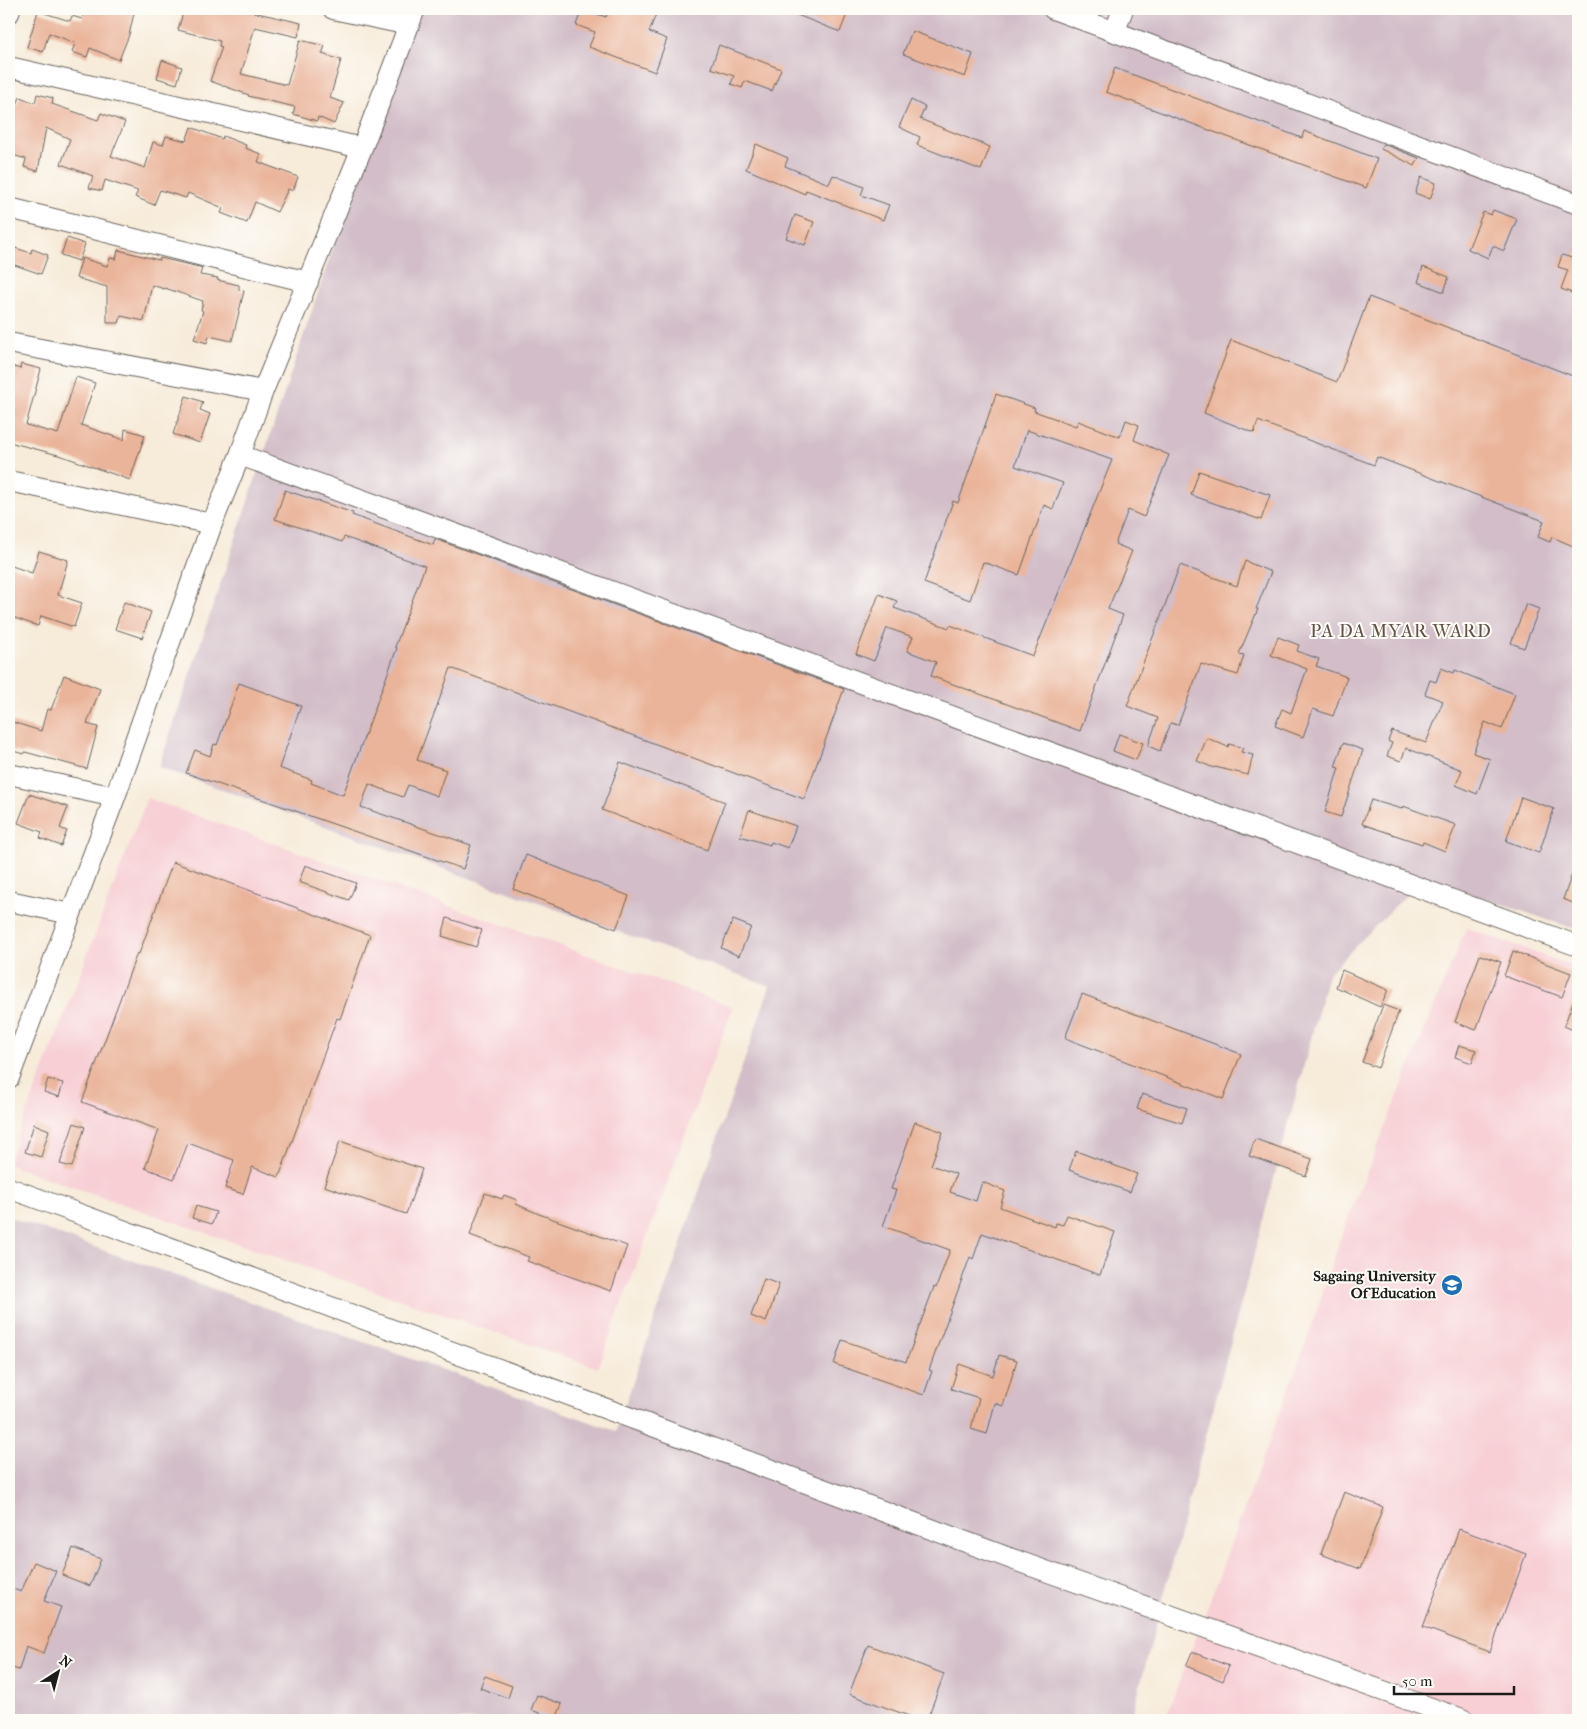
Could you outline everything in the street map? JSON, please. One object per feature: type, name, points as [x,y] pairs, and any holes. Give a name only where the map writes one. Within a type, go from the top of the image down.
[{"type":"street","points":[[9,13],[10,9]]},
{"type":"street","points":[[9,1078],[16,1037],[71,914],[115,797],[212,524],[263,391],[362,148],[412,17],[333,9]]},
{"type":"street","points":[[1054,9],[1578,204]]},
{"type":"street","points":[[1115,31],[1122,9]]},
{"type":"street","points":[[9,67],[362,148]]},
{"type":"street","points":[[9,208],[308,282]]},
{"type":"street","points":[[9,343],[263,391]]},
{"type":"street","points":[[240,455],[1578,946]]},
{"type":"street","points":[[9,481],[212,524]]},
{"type":"street","points":[[9,774],[115,797]]},
{"type":"street","points":[[9,900],[71,914]]},
{"type":"street","points":[[9,1188],[1014,1560],[1465,1720]]},
{"type":"shaded area","points":[[413,9],[1578,9],[1578,930],[1423,878],[1328,974],[1131,1720],[9,1720],[9,1217],[616,1431],[770,986],[159,767]]},
{"type":"shaded area","points":[[147,798],[733,1007],[598,1368],[9,1165],[9,1160]]},
{"type":"shaded area","name":"Sagaing University Of Education","points":[[1466,928],[1578,968],[1578,1720],[1165,1720],[1308,1337],[1342,1233]]},
{"type":"building","points":[[85,9],[135,9],[129,35],[119,60],[90,48],[87,57],[72,52],[75,43],[49,33],[43,52],[27,47],[38,11],[70,21],[72,16],[82,19]]},
{"type":"building","points":[[184,9],[240,9],[301,23],[298,37],[255,27],[241,74],[287,85],[300,40],[325,46],[322,54],[341,60],[330,98],[344,103],[334,124],[318,117],[317,121],[293,114],[295,107],[248,96],[210,81],[222,47],[219,46],[220,41],[178,30]]},
{"type":"building","points":[[582,9],[606,17],[609,9],[658,9],[649,32],[667,39],[655,72],[589,47],[595,32],[576,25]]},
{"type":"building","points":[[782,9],[849,9],[840,32]]},
{"type":"building","points":[[912,31],[973,54],[965,77],[903,54]]},
{"type":"building","points":[[719,45],[781,69],[772,91],[745,81],[742,88],[731,84],[734,76],[711,68]]},
{"type":"building","points":[[162,60],[182,67],[177,84],[157,78]]},
{"type":"building","points":[[1115,68],[1302,138],[1304,131],[1377,159],[1366,188],[1106,92]]},
{"type":"building","points":[[37,94],[53,98],[52,104],[98,120],[101,113],[125,122],[111,156],[145,168],[153,142],[163,145],[166,136],[186,141],[191,127],[222,139],[223,136],[246,145],[245,148],[261,154],[258,162],[298,177],[293,191],[288,189],[277,212],[255,202],[247,223],[221,213],[223,208],[188,193],[186,198],[160,190],[154,205],[135,197],[138,191],[105,180],[102,191],[89,188],[93,176],[61,164],[70,139],[46,128],[38,171],[24,167],[26,159],[9,154],[9,114],[13,115],[20,97],[35,103]]},
{"type":"building","points":[[911,100],[925,107],[920,119],[990,147],[981,170],[917,145],[920,137],[899,127]]},
{"type":"building","points":[[756,144],[788,158],[785,166],[829,184],[833,175],[864,187],[861,195],[889,205],[883,220],[806,190],[805,194],[746,169]]},
{"type":"building","points":[[1383,144],[1419,158],[1415,166],[1381,149]]},
{"type":"building","points":[[1421,177],[1436,183],[1430,199],[1415,193]]},
{"type":"building","points":[[1493,210],[1517,219],[1504,251],[1493,246],[1488,258],[1468,249],[1483,212],[1491,215]]},
{"type":"building","points":[[795,215],[814,222],[805,245],[786,238]]},
{"type":"building","points":[[67,238],[85,244],[79,261],[61,255]]},
{"type":"building","points":[[1577,245],[1578,295],[1561,289],[1568,270],[1558,267],[1562,255],[1572,258]]},
{"type":"building","points":[[9,246],[31,253],[32,249],[48,255],[41,274],[9,263]]},
{"type":"building","points":[[118,250],[199,267],[202,268],[200,275],[218,278],[217,280],[239,285],[239,290],[244,291],[232,341],[209,336],[207,343],[194,339],[203,311],[201,310],[203,301],[152,285],[144,321],[121,316],[119,323],[107,323],[107,287],[76,278],[82,258],[107,266],[110,258],[116,259]]},
{"type":"building","points":[[1423,267],[1449,277],[1444,292],[1418,282]]},
{"type":"building","points":[[1369,297],[1578,378],[1578,548],[1552,537],[1550,542],[1538,537],[1544,521],[1377,457],[1374,465],[1258,421],[1254,433],[1204,413],[1231,340],[1337,382]]},
{"type":"building","points":[[21,364],[41,369],[26,425],[58,434],[76,377],[95,383],[81,425],[124,440],[125,429],[145,435],[130,480],[62,456],[9,442],[9,365],[20,369]]},
{"type":"building","points":[[996,394],[1035,408],[1034,411],[1076,426],[1078,421],[1120,437],[1126,420],[1139,425],[1134,440],[1169,455],[1144,517],[1128,510],[1115,544],[1132,551],[1108,609],[1123,615],[1080,731],[931,676],[936,662],[907,651],[913,637],[887,628],[874,661],[856,654],[879,594],[897,601],[894,608],[949,628],[950,625],[1033,656],[1112,460],[1027,430],[1015,466],[1063,483],[1053,509],[1044,505],[1019,575],[983,562],[970,600],[924,583],[953,501],[958,503]]},
{"type":"building","points":[[186,396],[203,402],[200,410],[210,414],[200,443],[173,434]]},
{"type":"building","points":[[1199,471],[1270,495],[1261,520],[1191,495]]},
{"type":"building","points":[[285,490],[353,513],[352,515],[433,545],[435,539],[844,689],[804,799],[451,668],[417,760],[446,770],[437,796],[408,785],[403,797],[369,784],[361,807],[471,845],[463,869],[186,773],[195,750],[210,756],[214,744],[217,745],[239,683],[301,706],[279,768],[312,780],[311,783],[343,795],[397,648],[395,647],[425,566],[344,537],[342,542],[275,519]]},
{"type":"building","points":[[39,551],[68,560],[58,595],[82,603],[74,627],[41,616],[38,626],[9,616],[9,565],[32,573]]},
{"type":"building","points":[[1245,561],[1271,572],[1239,654],[1244,655],[1238,675],[1201,664],[1178,725],[1170,723],[1160,751],[1148,746],[1158,718],[1127,706],[1180,565],[1237,586]]},
{"type":"building","points":[[124,602],[151,612],[142,638],[115,629]]},
{"type":"building","points":[[1526,604],[1539,609],[1524,648],[1511,643]]},
{"type":"building","points":[[1278,637],[1299,645],[1297,651],[1319,659],[1316,666],[1347,677],[1333,716],[1313,709],[1303,737],[1275,726],[1282,709],[1291,713],[1307,669],[1271,655]]},
{"type":"building","points":[[1441,668],[1454,673],[1455,670],[1515,694],[1502,729],[1485,722],[1473,753],[1490,759],[1477,794],[1456,785],[1462,770],[1406,748],[1401,761],[1387,756],[1392,743],[1388,741],[1392,731],[1426,743],[1443,701],[1425,694],[1430,680],[1436,682]]},
{"type":"building","points":[[64,675],[100,689],[87,724],[98,727],[87,769],[25,752],[24,754],[9,750],[9,721],[41,731],[47,709],[51,710]]},
{"type":"building","points":[[1119,734],[1143,743],[1136,760],[1113,751]]},
{"type":"building","points":[[1207,738],[1228,747],[1229,744],[1243,748],[1241,752],[1253,755],[1248,775],[1214,768],[1197,761]]},
{"type":"building","points":[[1343,743],[1363,750],[1341,817],[1325,812],[1339,768],[1335,767]]},
{"type":"building","points":[[620,762],[725,802],[707,850],[602,810]]},
{"type":"building","points":[[29,794],[68,807],[60,828],[67,831],[61,846],[40,838],[42,832],[18,823]]},
{"type":"building","points":[[1521,797],[1554,809],[1539,853],[1506,841]]},
{"type":"building","points":[[1371,800],[1402,809],[1403,806],[1456,825],[1445,851],[1423,842],[1422,844],[1362,824]]},
{"type":"building","points":[[749,810],[796,826],[788,848],[771,842],[770,845],[740,836]]},
{"type":"building","points":[[526,855],[629,896],[616,929],[513,889]]},
{"type":"building","points":[[1578,861],[1578,905],[1563,899]]},
{"type":"building","points":[[173,862],[370,935],[340,1019],[337,1018],[279,1177],[252,1167],[243,1194],[225,1188],[234,1160],[188,1143],[174,1179],[145,1168],[159,1130],[82,1102]]},
{"type":"building","points":[[305,865],[356,883],[349,900],[299,882]]},
{"type":"building","points":[[447,918],[482,930],[476,947],[442,936]]},
{"type":"building","points":[[733,920],[751,927],[739,956],[721,948]]},
{"type":"building","points":[[1513,951],[1571,973],[1562,997],[1504,976]]},
{"type":"building","points":[[1480,955],[1501,962],[1476,1030],[1455,1022]]},
{"type":"building","points":[[1342,970],[1388,990],[1380,1007],[1336,987]]},
{"type":"building","points":[[1578,991],[1578,1032],[1564,1026]]},
{"type":"building","points":[[1082,994],[1241,1054],[1223,1099],[1065,1038]]},
{"type":"building","points":[[1383,1005],[1399,1011],[1378,1068],[1362,1062]]},
{"type":"building","points":[[1459,1045],[1476,1050],[1472,1063],[1455,1057]]},
{"type":"building","points":[[48,1079],[63,1083],[59,1097],[44,1092]]},
{"type":"building","points":[[1142,1094],[1187,1108],[1182,1123],[1137,1109]]},
{"type":"building","points":[[915,1122],[943,1132],[931,1165],[956,1174],[950,1192],[976,1201],[982,1182],[1005,1191],[1000,1207],[1055,1227],[1056,1223],[1063,1225],[1067,1215],[1115,1232],[1100,1275],[982,1233],[973,1259],[970,1257],[929,1370],[932,1371],[924,1395],[834,1364],[842,1340],[906,1362],[950,1250],[883,1226],[896,1190],[891,1189]]},
{"type":"building","points":[[74,1123],[85,1127],[72,1167],[60,1164]]},
{"type":"building","points":[[34,1124],[49,1130],[41,1157],[25,1152]]},
{"type":"building","points":[[1255,1139],[1312,1159],[1306,1176],[1249,1156]]},
{"type":"building","points":[[340,1141],[422,1169],[406,1214],[324,1186]]},
{"type":"building","points":[[1076,1151],[1137,1174],[1130,1192],[1069,1170]]},
{"type":"building","points":[[485,1193],[502,1199],[504,1195],[517,1200],[516,1204],[539,1214],[627,1246],[611,1291],[527,1261],[529,1257],[470,1235]]},
{"type":"building","points":[[196,1206],[216,1212],[212,1224],[192,1218]]},
{"type":"building","points":[[764,1279],[779,1284],[766,1322],[751,1316]]},
{"type":"building","points":[[999,1355],[1017,1360],[1003,1406],[995,1403],[987,1434],[971,1429],[979,1398],[951,1389],[959,1364],[993,1376]]},
{"type":"building","points":[[1344,1492],[1383,1507],[1360,1569],[1321,1554]]},
{"type":"building","points":[[1459,1529],[1526,1554],[1490,1652],[1423,1627]]},
{"type":"building","points":[[73,1548],[101,1559],[90,1586],[62,1575]]},
{"type":"building","points":[[34,1562],[56,1571],[44,1601],[61,1607],[44,1653],[26,1646],[19,1670],[9,1667],[9,1601],[13,1589],[21,1592]]},
{"type":"building","points":[[868,1645],[944,1674],[927,1720],[920,1720],[849,1694]]},
{"type":"building","points":[[1192,1652],[1229,1666],[1223,1681],[1186,1666]]},
{"type":"building","points":[[485,1676],[512,1686],[508,1698],[480,1688]]},
{"type":"building","points":[[537,1695],[562,1704],[556,1719],[531,1710]]},
{"type":"place","name":"Sagaing University Of Education","points":[[1452,1285]]},
{"type":"district","name":"PA DA MYAR WARD","points":[[1401,631]]}]
